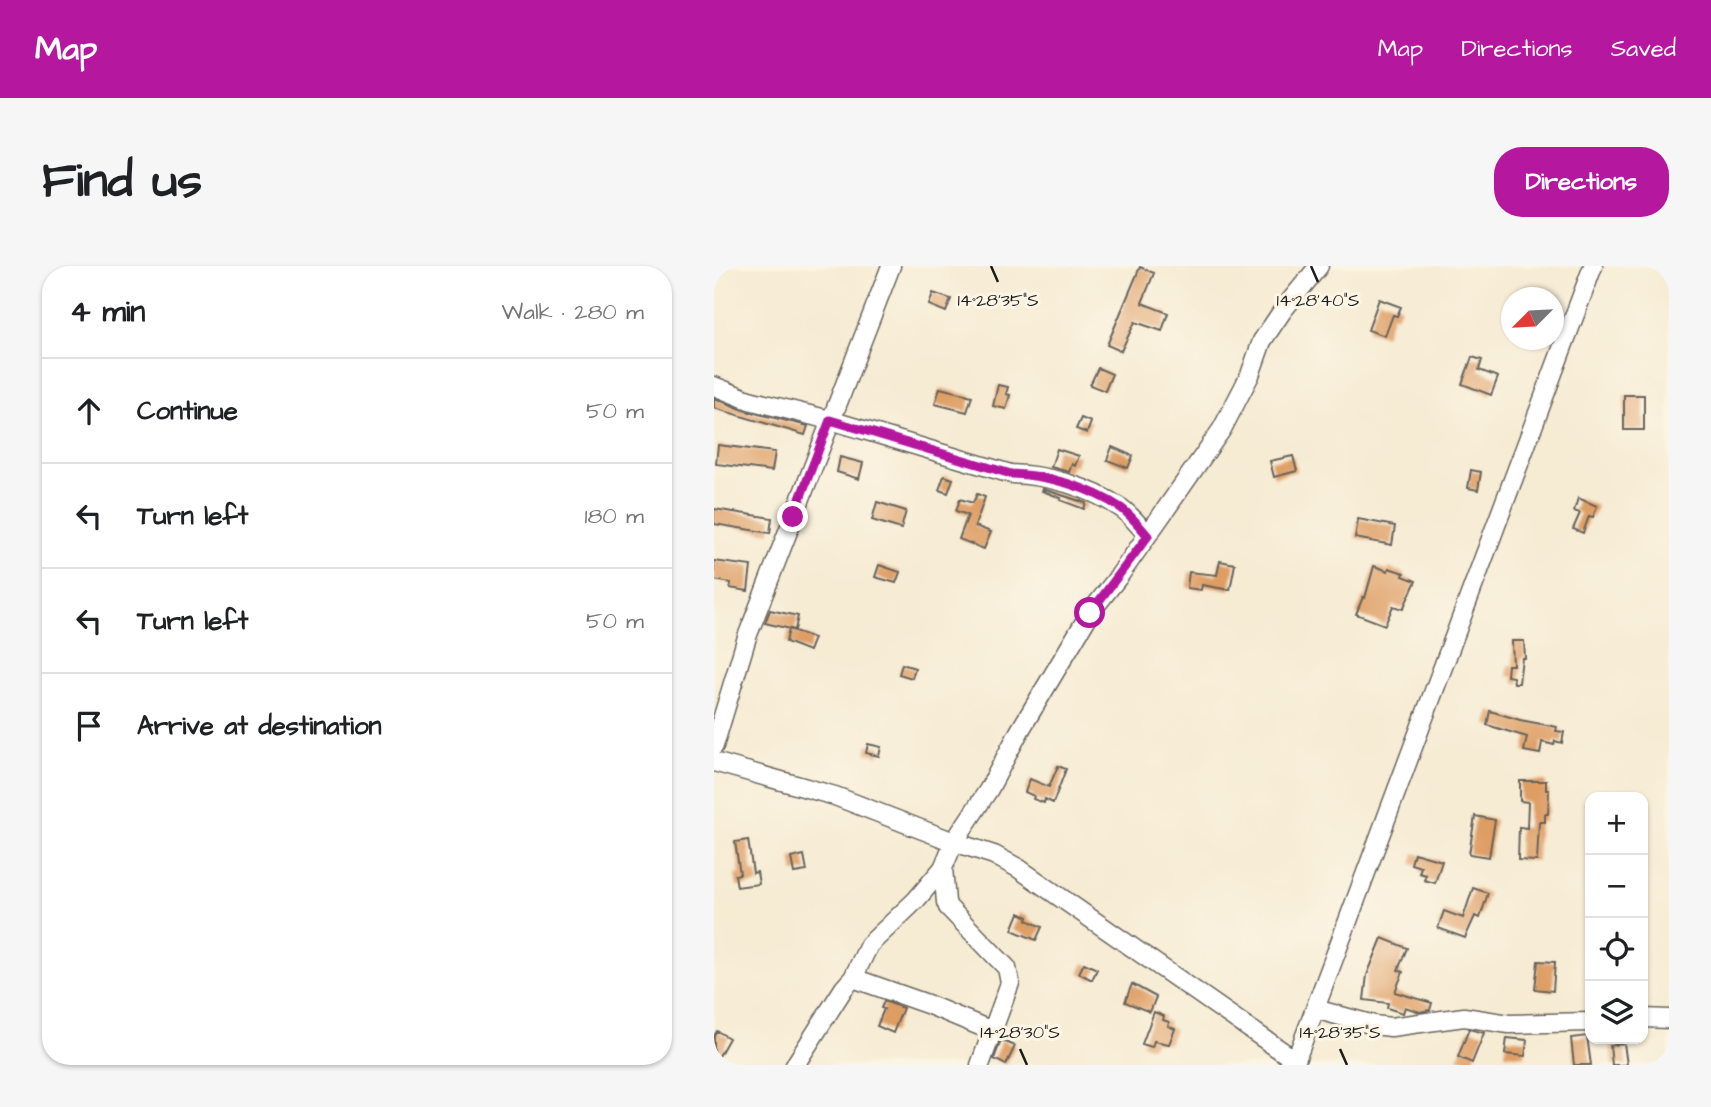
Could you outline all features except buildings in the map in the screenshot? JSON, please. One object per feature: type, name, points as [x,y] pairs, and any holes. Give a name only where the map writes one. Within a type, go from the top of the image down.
[{"type":"street","points":[[714,746],[747,637],[891,266]]},
{"type":"street","points":[[795,1065],[831,1007],[853,978],[869,945],[916,900],[943,868],[954,842],[989,789],[1019,732],[1090,613],[1148,536],[1237,404],[1258,351],[1271,327],[1319,266]]},
{"type":"street","points":[[714,762],[835,796],[994,855],[1018,868],[1295,1063],[1593,266]]},
{"type":"street","points":[[714,387],[749,400],[830,420],[1011,474],[1036,474],[1059,480],[1122,508],[1148,536]]},
{"type":"street","points":[[943,868],[948,907],[1007,968],[1010,976],[1010,983],[980,1065]]},
{"type":"street","points":[[853,978],[928,1004],[992,1031]]},
{"type":"street","points":[[1315,1009],[1391,1027],[1464,1017],[1509,1024],[1585,1022]]},
{"type":"street","points":[[1648,1018],[1669,1019]]},
{"type":"route","points":[[793,517],[830,420],[1011,474],[1036,474],[1059,480],[1122,508],[1148,536],[1090,613]]}]
